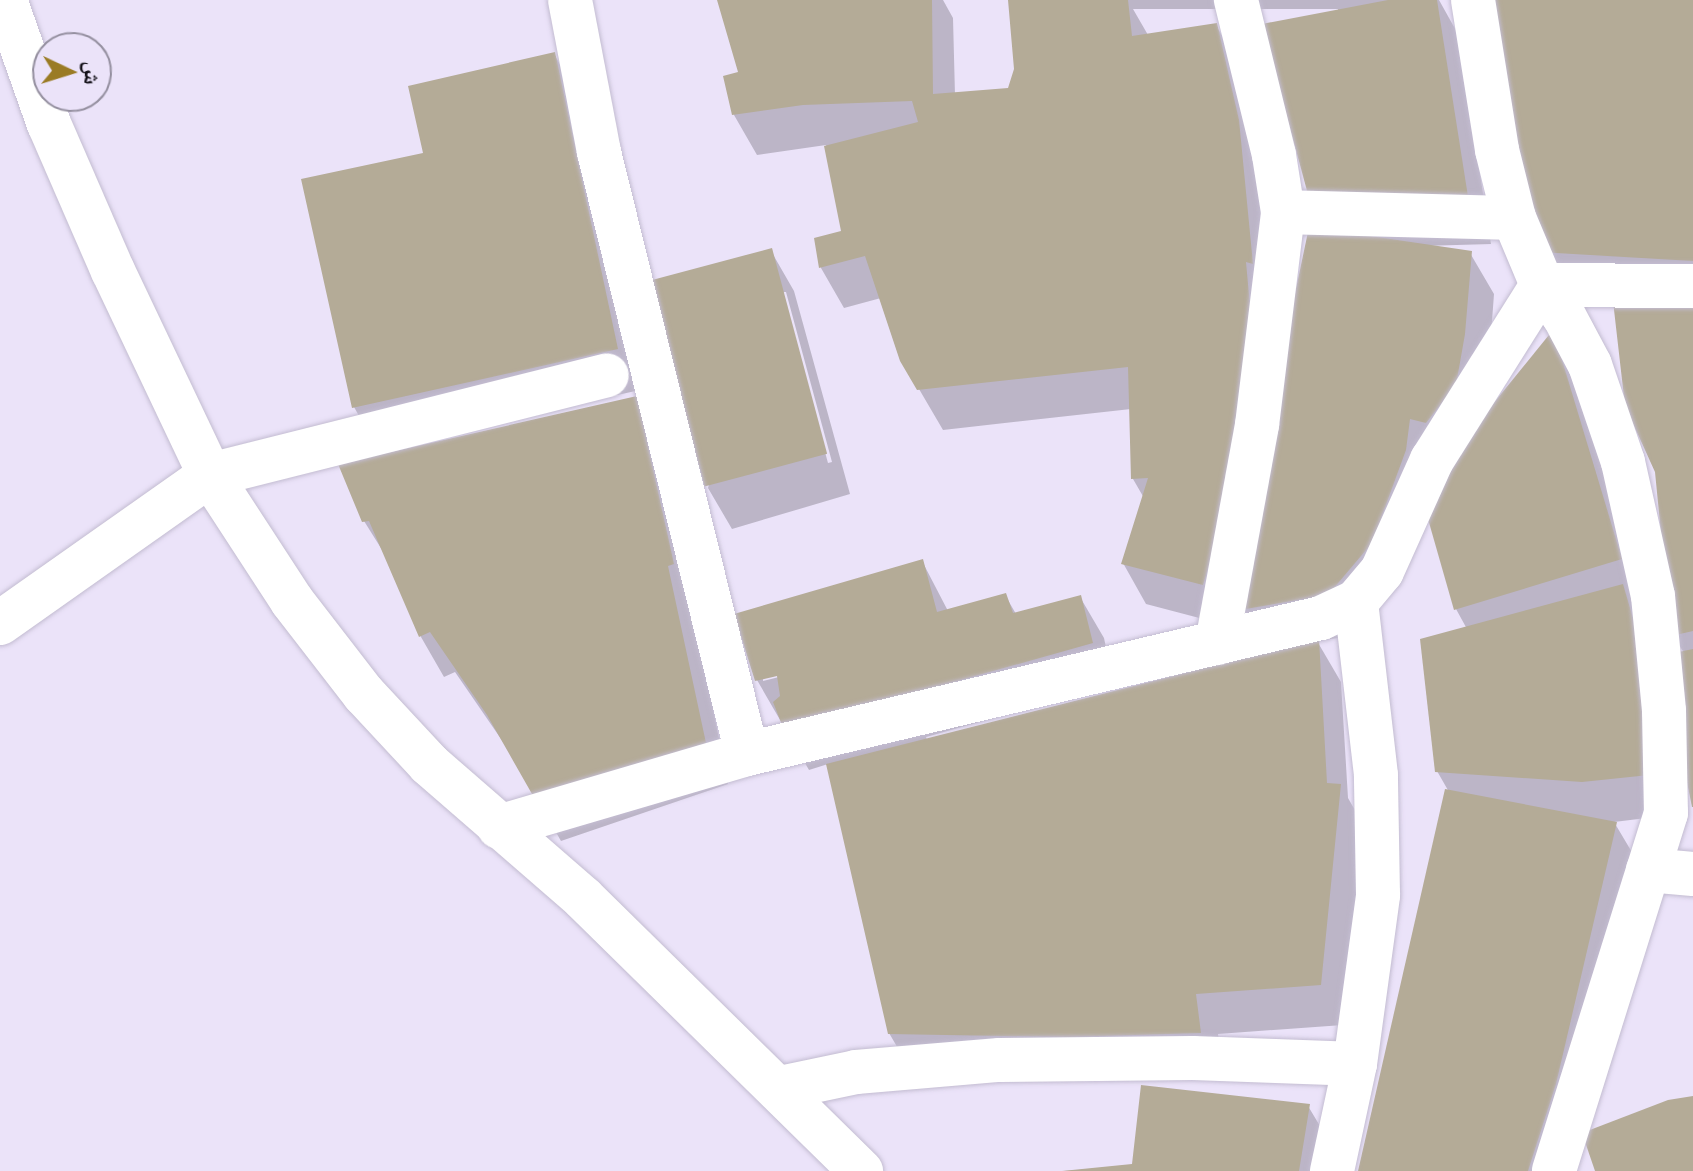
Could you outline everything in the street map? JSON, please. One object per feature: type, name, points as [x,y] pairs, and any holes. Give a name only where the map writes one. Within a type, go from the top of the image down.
[{"type":"street","points":[[5,0],[13,65],[49,124],[113,271],[210,475],[292,601],[364,694],[429,764],[583,898],[780,1088],[861,1171]]},
{"type":"street","points":[[570,0],[599,152],[747,754]]},
{"type":"street","points":[[1217,643],[1222,601],[1257,425],[1283,212],[1274,155],[1236,0]]},
{"type":"street","points":[[1473,0],[1497,150],[1514,218],[1542,285],[1564,316],[1590,365],[1623,462],[1653,596],[1664,711],[1666,813],[1679,881],[1554,1171]]},
{"type":"street","points":[[1283,212],[1514,218]]},
{"type":"street","points":[[499,827],[747,754],[1321,618],[1356,602],[1382,571],[1432,460],[1542,285]]},
{"type":"street","points":[[1542,285],[1693,286]]},
{"type":"street","points":[[0,623],[210,475],[607,375]]},
{"type":"street","points":[[1332,1171],[1355,1064],[1378,895],[1376,775],[1356,602]]},
{"type":"street","points":[[780,1088],[856,1072],[1000,1060],[1193,1058],[1355,1064]]},
{"type":"building","points":[[717,0],[932,0],[933,94],[1008,88],[1014,69],[1008,0],[1128,0],[1132,36],[1217,23],[1239,120],[1253,264],[1246,262],[1250,306],[1227,505],[1203,585],[1121,564],[1148,478],[1131,479],[1128,367],[917,390],[900,361],[865,256],[819,268],[814,238],[841,231],[824,146],[918,122],[912,101],[803,105],[732,115],[723,76],[738,72]]},
{"type":"building","points":[[1388,0],[1437,0],[1469,203],[1310,202],[1262,24]]},
{"type":"building","points":[[1488,0],[1693,0],[1693,261],[1539,252]]},
{"type":"building","points":[[555,52],[618,349],[352,408],[301,179],[423,153],[408,86]]},
{"type":"building","points":[[1309,227],[1472,251],[1465,334],[1456,385],[1426,423],[1410,419],[1406,450],[1372,543],[1328,595],[1228,612]]},
{"type":"building","points":[[772,248],[827,454],[704,487],[649,281]]},
{"type":"building","points":[[1613,301],[1693,306],[1693,631],[1671,636],[1655,472],[1625,406]]},
{"type":"building","points":[[1553,330],[1622,559],[1454,610],[1428,519],[1445,463]]},
{"type":"building","points":[[637,396],[674,564],[668,566],[706,743],[536,801],[487,715],[430,632],[419,637],[369,521],[362,522],[338,464]]},
{"type":"building","points":[[923,559],[937,612],[1006,593],[1013,613],[1081,595],[1093,643],[784,730],[773,702],[780,696],[777,676],[755,681],[734,614]]},
{"type":"building","points":[[1623,584],[1635,625],[1649,775],[1582,782],[1435,772],[1420,639]]},
{"type":"building","points":[[1319,639],[1327,783],[1341,784],[1321,985],[1196,994],[1201,1033],[1070,1037],[888,1034],[826,764]]},
{"type":"building","points":[[1693,649],[1692,807],[1677,732],[1669,654]]},
{"type":"building","points":[[1445,789],[1617,822],[1556,1084],[1528,1171],[1358,1171]]},
{"type":"building","points":[[1141,1085],[1310,1104],[1299,1171],[1062,1171],[1132,1164]]},
{"type":"building","points":[[1693,1096],[1693,1171],[1595,1171],[1582,1133],[1668,1100]]}]
